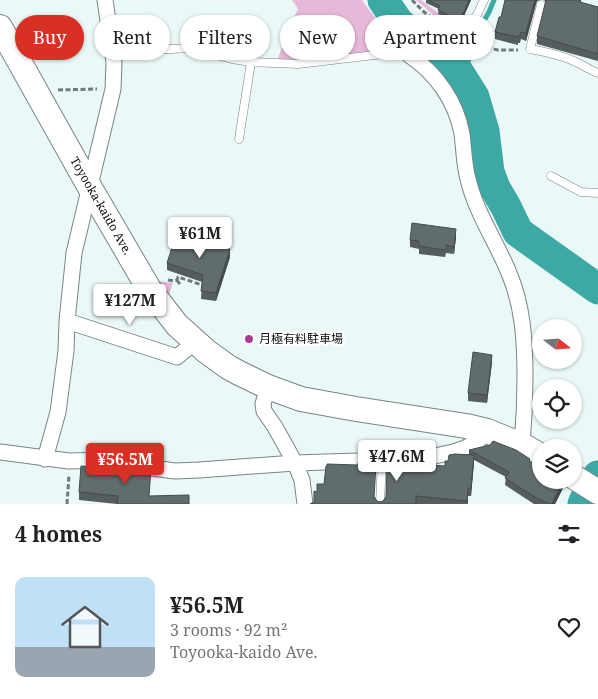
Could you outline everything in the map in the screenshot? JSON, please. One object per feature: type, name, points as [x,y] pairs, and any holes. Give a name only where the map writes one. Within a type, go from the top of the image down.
[{"type":"main road","name":"Toyooka-kaido Ave.","points":[[0,27],[149,289],[167,314],[195,342],[228,367],[268,387],[293,396],[315,402],[487,431],[532,451]]},
{"type":"street","points":[[105,0],[107,15]]},
{"type":"street","points":[[45,459],[58,412],[66,351],[67,320],[74,254],[112,89],[114,60]]},
{"type":"street","points":[[416,60],[439,82],[454,109],[462,132],[468,179],[472,193],[518,297],[523,323],[525,351],[524,423],[532,451]]},
{"type":"street","points":[[67,320],[177,357],[195,342]]},
{"type":"street","points":[[268,387],[264,411],[295,463],[302,480],[305,504]]},
{"type":"street","points":[[0,452],[69,461],[107,460],[175,471],[258,467],[295,463],[421,459],[465,448],[478,441],[487,431]]},
{"type":"lane","points":[[477,15],[484,0]]},
{"type":"lane","points":[[541,5],[530,49],[560,55],[598,74]]},
{"type":"lane","points":[[170,49],[190,48],[252,62],[298,64],[365,56]]},
{"type":"lane","points":[[239,139],[252,62]]},
{"type":"lane","points":[[551,176],[581,192],[598,194]]},
{"type":"lane","points":[[380,504],[382,460]]},
{"type":"path","points":[[412,0],[428,15]]},
{"type":"path","points":[[494,49],[501,51],[530,49]]},
{"type":"path","points":[[56,90],[112,89]]},
{"type":"path","points":[[166,280],[174,281],[178,277],[208,287]]},
{"type":"path","points":[[177,280],[181,286]]},
{"type":"path","points":[[67,504],[69,461]]},
{"type":"shaded area","points":[[292,0],[362,0],[374,15],[365,15],[365,52],[355,54],[355,15],[295,15],[298,9]]},
{"type":"shaded area","points":[[416,0],[421,0],[440,14],[434,15]]},
{"type":"shaded area","points":[[158,281],[173,283],[168,296]]},
{"type":"building","points":[[428,0],[469,0],[462,15],[448,15],[438,10],[440,6]]},
{"type":"building","points":[[505,0],[535,0],[526,33],[521,32],[518,37],[495,32]]},
{"type":"building","points":[[546,0],[580,0],[580,2],[598,7],[598,54],[537,36]]},
{"type":"building","points":[[412,223],[456,229],[454,247],[446,245],[445,250],[419,246],[419,241],[410,240]]},
{"type":"building","points":[[177,232],[230,249],[216,293],[201,291],[203,275],[167,263]]},
{"type":"building","points":[[473,352],[492,355],[487,395],[468,393]]},
{"type":"building","points":[[493,441],[516,450],[530,459],[529,461],[532,462],[532,489],[559,489],[552,504],[533,496],[505,478],[509,472],[469,450],[490,445]]},
{"type":"building","points":[[449,455],[474,455],[471,488],[468,488],[467,501],[416,496],[416,504],[310,504],[314,502],[314,491],[317,492],[317,484],[324,484],[327,464],[376,464],[374,497],[380,502],[386,497],[387,465],[396,465],[397,461],[404,461],[413,462],[413,464],[445,466],[445,461],[448,461]]},
{"type":"building","points":[[121,465],[151,469],[149,496],[189,495],[189,504],[117,504],[118,496],[79,492],[81,466],[121,469]]},
{"type":"waterway","points":[[383,0],[398,22],[454,65],[474,97],[484,131],[489,172],[495,188],[518,232],[598,289]]},
{"type":"waterway","points":[[461,76],[467,65],[477,33],[494,0]]},
{"type":"waterway","points":[[583,504],[593,482],[598,476]]},
{"type":"place","name":"月極有料駐車場","points":[[249,339]]}]
